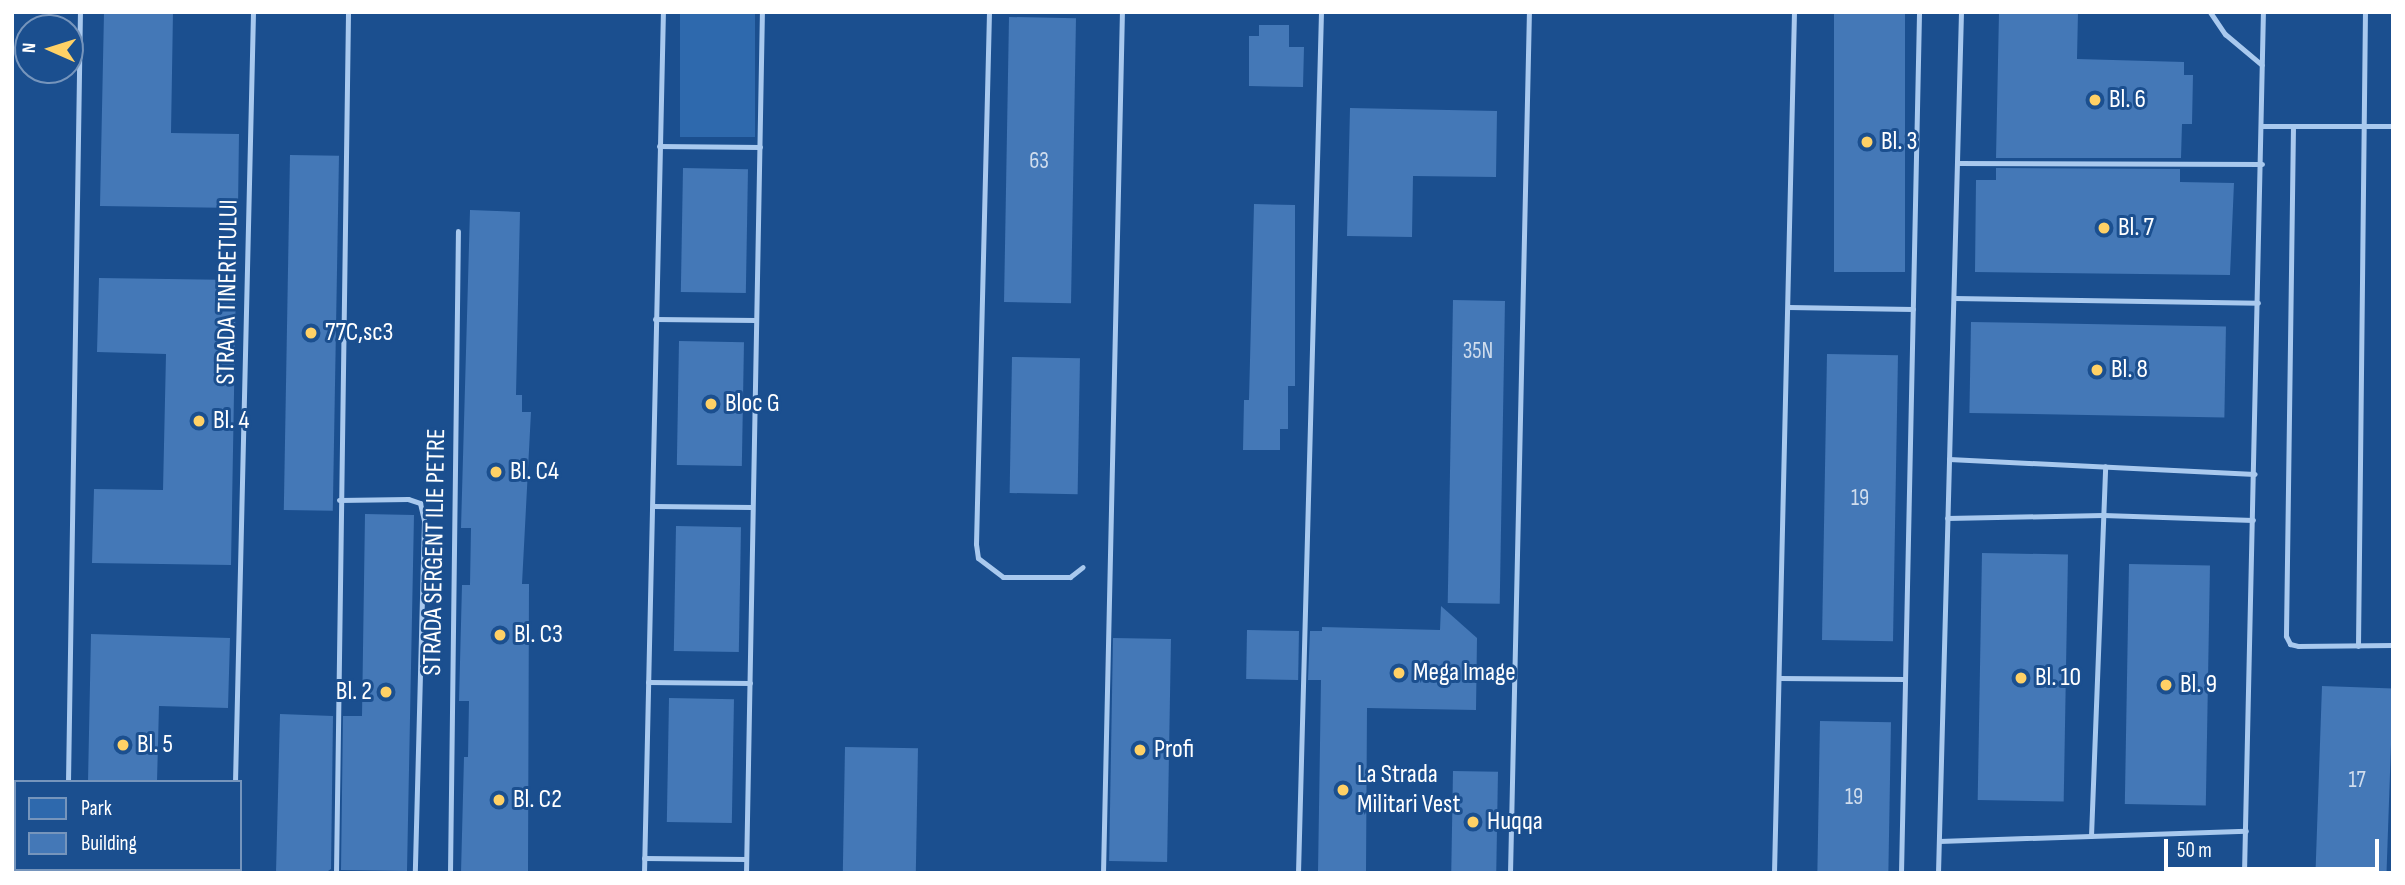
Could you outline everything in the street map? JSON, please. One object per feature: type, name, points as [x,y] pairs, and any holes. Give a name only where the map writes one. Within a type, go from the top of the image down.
[{"type":"lane","points":[[68,780],[80,12]]},
{"type":"lane","name":"STRADA TINERETULUI","points":[[235,780],[253,12]]},
{"type":"lane","points":[[336,873],[339,500],[348,12]]},
{"type":"lane","points":[[643,873],[663,12]]},
{"type":"lane","points":[[746,873],[762,12]]},
{"type":"lane","points":[[989,12],[976,544],[983,564],[1003,577],[1070,577],[1083,567]]},
{"type":"lane","points":[[1103,873],[1122,12]]},
{"type":"lane","points":[[1298,873],[1321,12]]},
{"type":"lane","points":[[1510,873],[1529,12]]},
{"type":"lane","points":[[1774,873],[1794,12]]},
{"type":"lane","points":[[1901,873],[1919,12]]},
{"type":"lane","points":[[1938,873],[1961,12]]},
{"type":"lane","points":[[2210,12],[2225,34],[2262,65]]},
{"type":"lane","points":[[2244,873],[2262,164],[2263,12]]},
{"type":"lane","points":[[2358,646],[2365,12]]},
{"type":"lane","points":[[2262,126],[2393,126]]},
{"type":"lane","points":[[2293,126],[2286,636],[2290,644],[2298,646],[2393,645]]},
{"type":"lane","points":[[659,146],[760,148]]},
{"type":"lane","points":[[1957,163],[2262,164]]},
{"type":"lane","name":"STRADA SERGENT ILIE PETRE","points":[[450,873],[458,231]]},
{"type":"lane","points":[[1954,298],[2258,303]]},
{"type":"lane","points":[[1788,307],[1913,309]]},
{"type":"lane","points":[[655,319],[756,320]]},
{"type":"lane","points":[[1949,459],[2255,474]]},
{"type":"lane","points":[[2091,836],[2105,466]]},
{"type":"lane","points":[[339,500],[408,499],[420,503],[424,521],[415,873]]},
{"type":"lane","points":[[653,506],[752,508]]},
{"type":"lane","points":[[1947,518],[2103,515],[2253,520]]},
{"type":"lane","points":[[1779,678],[1905,679]]},
{"type":"lane","points":[[648,682],[750,683]]},
{"type":"lane","points":[[1939,841],[2246,831]]},
{"type":"lane","points":[[644,858],[746,859]]},
{"type":"green space","points":[[680,12],[755,12],[755,137],[680,137]]},
{"type":"building","points":[[104,12],[173,12],[171,133],[239,134],[238,208],[100,206]]},
{"type":"building","name":"Bl. 3","points":[[1834,12],[1905,12],[1905,272],[1834,272]]},
{"type":"building","name":"Bl. 6","points":[[1999,12],[2078,12],[2077,59],[2184,62],[2184,75],[2193,75],[2192,124],[2182,124],[2181,158],[1996,158]]},
{"type":"building","points":[[1009,17],[1076,18],[1071,303],[1004,302]]},
{"type":"building","points":[[1259,25],[1289,25],[1289,47],[1304,47],[1303,87],[1249,86],[1249,36],[1259,36]]},
{"type":"building","points":[[1350,108],[1497,111],[1496,177],[1413,176],[1412,237],[1347,236]]},
{"type":"building","name":"77C,sc3","points":[[290,155],[339,156],[333,511],[284,510]]},
{"type":"building","points":[[683,168],[748,169],[746,293],[681,292]]},
{"type":"building","name":"Bl. 7","points":[[1996,168],[2180,169],[2180,182],[2234,183],[2230,275],[1975,272],[1976,180],[1996,180]]},
{"type":"building","points":[[1254,204],[1295,205],[1295,386],[1288,386],[1288,429],[1280,429],[1280,450],[1243,450],[1244,400],[1249,400]]},
{"type":"building","points":[[470,210],[520,212],[516,395],[522,395],[522,412],[531,412],[522,584],[529,584],[528,873],[461,873],[464,757],[468,757],[469,701],[459,701],[462,585],[470,585],[471,528],[461,528]]},
{"type":"building","name":"Bl. 4","points":[[99,278],[236,280],[231,565],[92,563],[94,489],[163,490],[166,354],[97,352]]},
{"type":"building","points":[[1453,300],[1505,301],[1500,604],[1448,603]]},
{"type":"building","name":"Bl. 8","points":[[1971,322],[2226,326],[2224,417],[1969,413]]},
{"type":"building","name":"Bloc G","points":[[679,341],[744,342],[742,466],[677,465]]},
{"type":"building","points":[[1827,354],[1898,355],[1893,641],[1822,640]]},
{"type":"building","points":[[1012,357],[1080,358],[1078,494],[1010,493]]},
{"type":"building","name":"Bl. 2","points":[[365,514],[414,515],[407,871],[341,870],[343,716],[362,716]]},
{"type":"building","points":[[676,526],[741,527],[739,652],[674,651]]},
{"type":"building","name":"Bl. 10","points":[[1982,553],[2068,555],[2064,801],[1978,800]]},
{"type":"building","name":"Bl. 9","points":[[2129,564],[2210,565],[2206,805],[2125,804]]},
{"type":"building","points":[[1441,606],[1477,638],[1476,710],[1367,708],[1366,873],[1318,873],[1321,680],[1308,680],[1310,631],[1322,631],[1322,627],[1440,630]]},
{"type":"building","points":[[1247,630],[1299,631],[1298,680],[1246,679]]},
{"type":"building","name":"Bl. 5","points":[[91,634],[230,638],[228,708],[159,706],[157,780],[88,780]]},
{"type":"building","name":"Profi","points":[[1113,638],[1171,639],[1167,862],[1109,861]]},
{"type":"building","points":[[2322,686],[2393,688],[2387,873],[2315,873]]},
{"type":"building","points":[[669,698],[734,699],[732,823],[667,822]]},
{"type":"building","points":[[280,714],[333,716],[331,869],[325,873],[276,873]]},
{"type":"building","points":[[1820,721],[1891,722],[1888,873],[1817,873]]},
{"type":"building","points":[[845,747],[918,748],[916,873],[843,873]]},
{"type":"building","name":"Huqqa","points":[[1453,771],[1498,772],[1496,873],[1451,873]]},
{"type":"place","name":"Bl. 6","points":[[2095,100]]},
{"type":"place","name":"Bl. 3","points":[[1867,142]]},
{"type":"place","name":"Bl. 7","points":[[2104,228]]},
{"type":"place","name":"77C,sc3","points":[[311,333]]},
{"type":"place","name":"Bl. 8","points":[[2097,370]]},
{"type":"place","name":"Bloc G","points":[[711,404]]},
{"type":"place","name":"Bl. 4","points":[[199,421]]},
{"type":"place","name":"Bl. C4","points":[[496,472]]},
{"type":"place","name":"Bl. C3","points":[[500,635]]},
{"type":"place","name":"Mega Image","points":[[1399,673]]},
{"type":"place","name":"Bl. 10","points":[[2021,678]]},
{"type":"place","name":"Bl. 9","points":[[2166,685]]},
{"type":"place","name":"Bl. 2","points":[[386,692]]},
{"type":"place","name":"Bl. 5","points":[[123,745]]},
{"type":"place","name":"Profi","points":[[1140,750]]},
{"type":"place","name":"La Strada Militari Vest","points":[[1343,790]]},
{"type":"place","name":"Bl. C2","points":[[499,800]]},
{"type":"place","name":"Huqqa","points":[[1473,822]]}]
